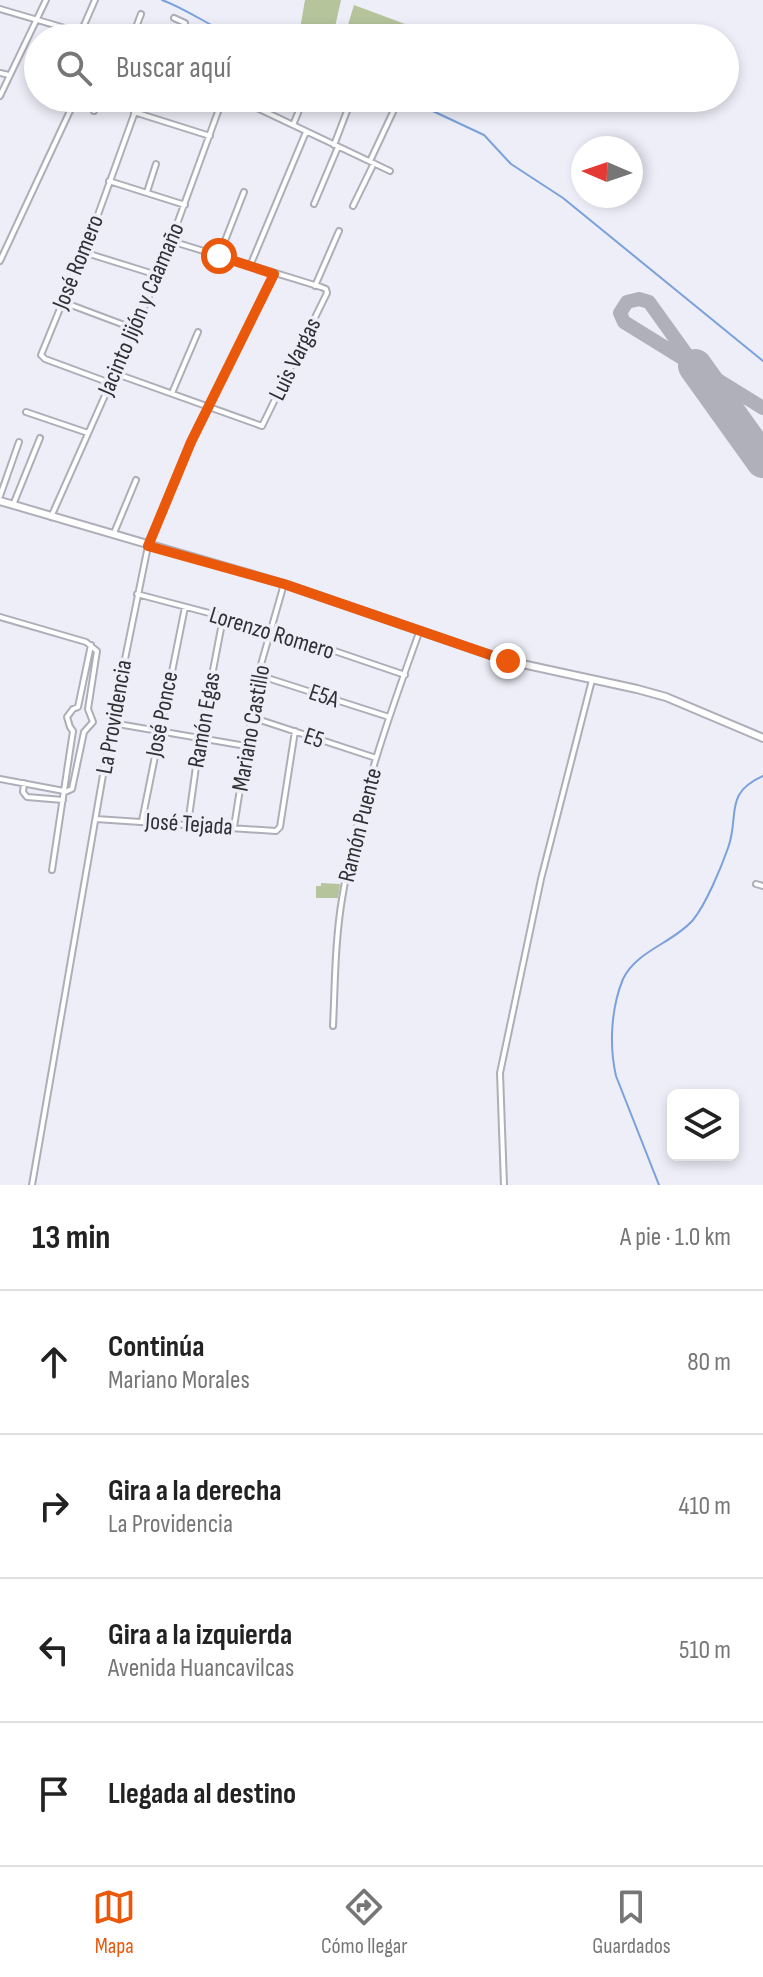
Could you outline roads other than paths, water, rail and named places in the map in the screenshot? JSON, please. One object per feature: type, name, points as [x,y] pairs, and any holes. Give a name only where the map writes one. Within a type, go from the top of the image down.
[{"type":"street","points":[[35,24],[46,0]]},
{"type":"street","points":[[84,24],[95,0]]},
{"type":"street","points":[[0,9],[52,24]]},
{"type":"street","points":[[137,24],[141,14]]},
{"type":"street","points":[[174,18],[185,24]]},
{"type":"street","points":[[0,96],[24,46]]},
{"type":"street","points":[[0,73],[9,75]]},
{"type":"street","points":[[0,261],[69,112]]},
{"type":"street","points":[[134,112],[210,136]]},
{"type":"street","name":"José Romero","points":[[110,383],[41,355],[83,252],[134,112]]},
{"type":"street","name":"Jacinto Jijón y Caamaño","points":[[51,517],[158,276],[218,112]]},
{"type":"street","points":[[264,112],[390,171]]},
{"type":"street","points":[[293,125],[298,112]]},
{"type":"street","points":[[314,204],[347,112]]},
{"type":"street","points":[[353,206],[393,112]]},
{"type":"street","points":[[250,266],[306,132]]},
{"type":"street","points":[[147,192],[156,164]]},
{"type":"street","points":[[109,181],[185,205]]},
{"type":"street","points":[[219,256],[244,192]]},
{"type":"street","points":[[171,241],[315,286],[339,231]]},
{"type":"street","points":[[83,252],[158,276]]},
{"type":"street","name":"La Providencia","points":[[32,1185],[112,723],[148,546],[191,442],[274,274]]},
{"type":"street","name":"Luis Vargas","points":[[209,406],[253,424],[264,425],[327,293],[326,289],[315,286]]},
{"type":"street","points":[[63,302],[135,329]]},
{"type":"street","points":[[172,393],[198,332]]},
{"type":"street","points":[[114,373],[209,406]]},
{"type":"street","points":[[26,412],[88,433]]},
{"type":"street","points":[[13,505],[40,438]]},
{"type":"street","points":[[19,442],[0,498],[13,505],[284,584],[508,661],[666,697],[763,738]]},
{"type":"street","points":[[112,535],[136,480]]},
{"type":"street","name":"Mariano Castillo","points":[[234,827],[258,675],[284,584]]},
{"type":"street","name":"Lorenzo Romero","points":[[137,594],[270,629],[405,675]]},
{"type":"street","name":"José Ponce","points":[[142,821],[185,607]]},
{"type":"street","points":[[0,617],[91,645],[98,656],[88,709],[93,722],[84,732],[72,789],[65,792],[0,779]]},
{"type":"street","name":"Ramón Egas","points":[[188,824],[200,738],[223,617]]},
{"type":"street","name":"Ramón Puente","points":[[333,1026],[341,902],[358,821],[420,630]]},
{"type":"street","points":[[78,707],[91,645]]},
{"type":"street","name":"E5A","points":[[258,675],[390,718]]},
{"type":"street","points":[[504,1185],[500,1073],[541,879],[592,680]]},
{"type":"street","points":[[52,870],[73,731],[67,717],[78,707],[88,709]]},
{"type":"street","name":"E5","points":[[251,717],[376,758]]},
{"type":"street","points":[[112,723],[246,746]]},
{"type":"street","points":[[73,731],[84,732]]},
{"type":"street","name":"José Tejada","points":[[96,819],[276,831],[280,827],[295,731]]},
{"type":"street","points":[[24,783],[23,792],[27,797],[63,800]]},
{"type":"street","points":[[756,884],[763,886]]},
{"type":"waterway","points":[[162,0],[210,24]]},
{"type":"waterway","points":[[435,112],[484,135],[511,164],[563,198],[763,361]]},
{"type":"waterway","points":[[659,1185],[616,1076],[612,1040],[616,1002],[629,969],[685,928],[698,913],[728,848],[738,798],[742,790],[763,776]]}]
